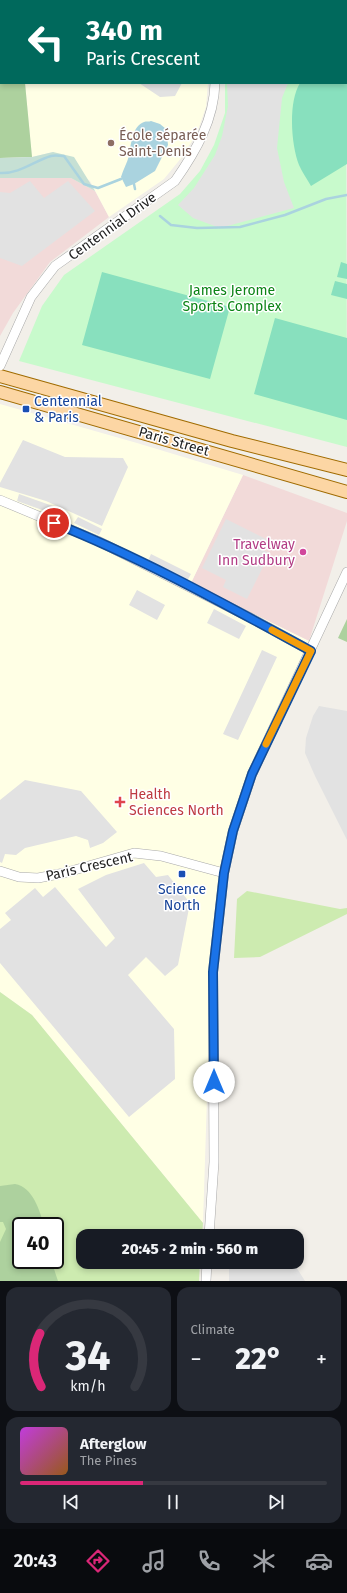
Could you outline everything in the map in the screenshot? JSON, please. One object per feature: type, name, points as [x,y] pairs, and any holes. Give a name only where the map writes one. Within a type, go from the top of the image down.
[{"type":"main road","name":"Paris Street","points":[[0,376],[232,441],[347,470]]},
{"type":"main road","name":"Paris Street","points":[[0,392],[347,492]]},
{"type":"street","name":"Centennial Drive","points":[[0,366],[31,297],[55,266],[175,181],[202,138],[211,111],[215,84]]},
{"type":"street","points":[[0,500],[98,541],[249,617],[311,651]]},
{"type":"street","points":[[209,1229],[214,1162],[213,972],[224,873],[233,831],[252,774],[347,572]]},
{"type":"street","name":"Paris Crescent","points":[[0,871],[19,878],[38,878],[70,871],[134,853],[161,856],[224,873]]},
{"type":"street","points":[[206,1281],[207,1269]]},
{"type":"shaded area","name":"École séparée Saint-Denis","points":[[25,84],[208,84],[206,107],[197,133],[182,157],[164,179],[109,217],[90,181],[53,152],[32,157]]},
{"type":"shaded area","points":[[140,84],[181,84],[175,96],[160,97]]},
{"type":"shaded area","points":[[227,84],[288,84],[282,98],[277,148],[284,182],[294,208],[220,228],[193,218],[178,205],[194,188],[215,155],[222,136],[228,106]]},
{"type":"shaded area","points":[[53,152],[74,157],[95,191],[71,178],[0,178],[0,158],[32,157]]},
{"type":"shaded area","points":[[0,178],[71,178],[95,191],[109,217],[50,262],[13,313],[0,336]]},
{"type":"shaded area","points":[[30,181],[44,198],[68,181],[95,211],[22,266],[0,258],[0,192],[10,193]]},
{"type":"shaded area","name":"Health Sciences North","points":[[0,404],[243,475],[191,583],[309,641],[248,774],[233,831],[211,972],[203,1223],[32,1015],[0,992]]},
{"type":"shaded area","points":[[23,440],[65,457],[123,458],[128,467],[102,526],[46,501],[0,487],[0,483]]},
{"type":"shaded area","points":[[243,475],[347,513],[347,521],[309,641],[191,583]]},
{"type":"shaded area","points":[[19,494],[64,510],[62,517],[17,501]]},
{"type":"shaded area","points":[[78,517],[102,529],[99,535],[74,523]]},
{"type":"shaded area","points":[[226,519],[268,540],[263,550],[270,553],[247,599],[223,587],[226,580],[202,568]]},
{"type":"shaded area","points":[[151,554],[191,574],[187,581],[148,561]]},
{"type":"shaded area","points":[[137,590],[165,605],[157,620],[129,605]]},
{"type":"shaded area","points":[[214,609],[246,626],[239,639],[207,623]]},
{"type":"shaded area","points":[[262,650],[277,657],[238,740],[223,734]]},
{"type":"shaded area","points":[[319,706],[347,711],[347,840],[305,753],[306,738],[313,716]]},
{"type":"shaded area","points":[[25,780],[81,791],[117,832],[103,843],[90,848],[88,840],[76,836],[25,848],[16,855],[5,854],[2,863],[0,862],[0,800]]},
{"type":"shaded area","points":[[144,863],[156,877],[168,875],[190,903],[178,965],[165,976],[146,957],[128,975],[174,1029],[175,1079],[129,1117],[0,963],[0,929],[11,920],[5,913],[35,888],[43,897],[55,887],[106,947],[115,938],[78,889],[106,875]]},
{"type":"shaded area","points":[[229,1269],[297,1269],[305,1281],[229,1281]]},
{"type":"green space","points":[[0,84],[25,84],[32,157],[0,158]]},
{"type":"green space","name":"James Jerome Sports Complex","points":[[225,84],[346,84],[347,447],[19,361],[42,306],[64,275],[180,194],[200,171],[214,145],[225,113]]},
{"type":"green space","points":[[300,84],[347,84],[347,164],[311,186],[299,165],[294,146],[292,112],[296,91]]},
{"type":"green space","points":[[341,262],[347,264],[347,279],[337,277]]},
{"type":"green space","points":[[102,272],[230,307],[210,379],[82,345]]},
{"type":"green space","points":[[335,281],[347,284],[347,299],[331,295]]},
{"type":"green space","points":[[275,318],[347,338],[347,420],[254,394]]},
{"type":"green space","points":[[347,619],[347,642],[338,638]]},
{"type":"green space","points":[[247,891],[340,909],[347,908],[347,914],[260,957],[234,958],[237,899]]},
{"type":"green space","points":[[0,992],[32,1015],[203,1223],[203,1229],[76,1229],[76,1269],[200,1269],[199,1281],[0,1281]]},
{"type":"green space","points":[[15,1184],[27,1190],[35,1200],[41,1217],[12,1217],[12,1269],[54,1269],[58,1281],[0,1281],[0,1242],[6,1229],[3,1222],[0,1222],[0,1186]]},
{"type":"water","points":[[151,121],[160,124],[166,129],[168,145],[155,171],[134,184],[126,187],[121,177],[129,156],[131,141],[137,127],[140,124]]},
{"type":"waterway","points":[[0,173],[7,173],[27,167],[51,156],[64,156],[84,184],[98,188],[121,179]]},
{"type":"waterway","points":[[134,184],[135,189]]},
{"type":"waterway","points":[[160,216],[171,225],[197,228],[240,227],[285,215],[326,199],[347,195]]},
{"type":"slow traffic","points":[[266,744],[311,651],[272,630]]},
{"type":"place","name":"École séparée Saint-Denis","points":[[111,143]]},
{"type":"place","name":"Centennial & Paris","points":[[26,409]]},
{"type":"place","name":"Travelway Inn Sudbury","points":[[303,552]]},
{"type":"place","name":"Health Sciences North","points":[[120,802]]},
{"type":"place","name":"Science North","points":[[182,874]]},
{"type":"route","points":[[54,523],[98,541],[249,617],[311,651],[252,774],[233,831],[224,873],[213,972],[214,1082]]}]
